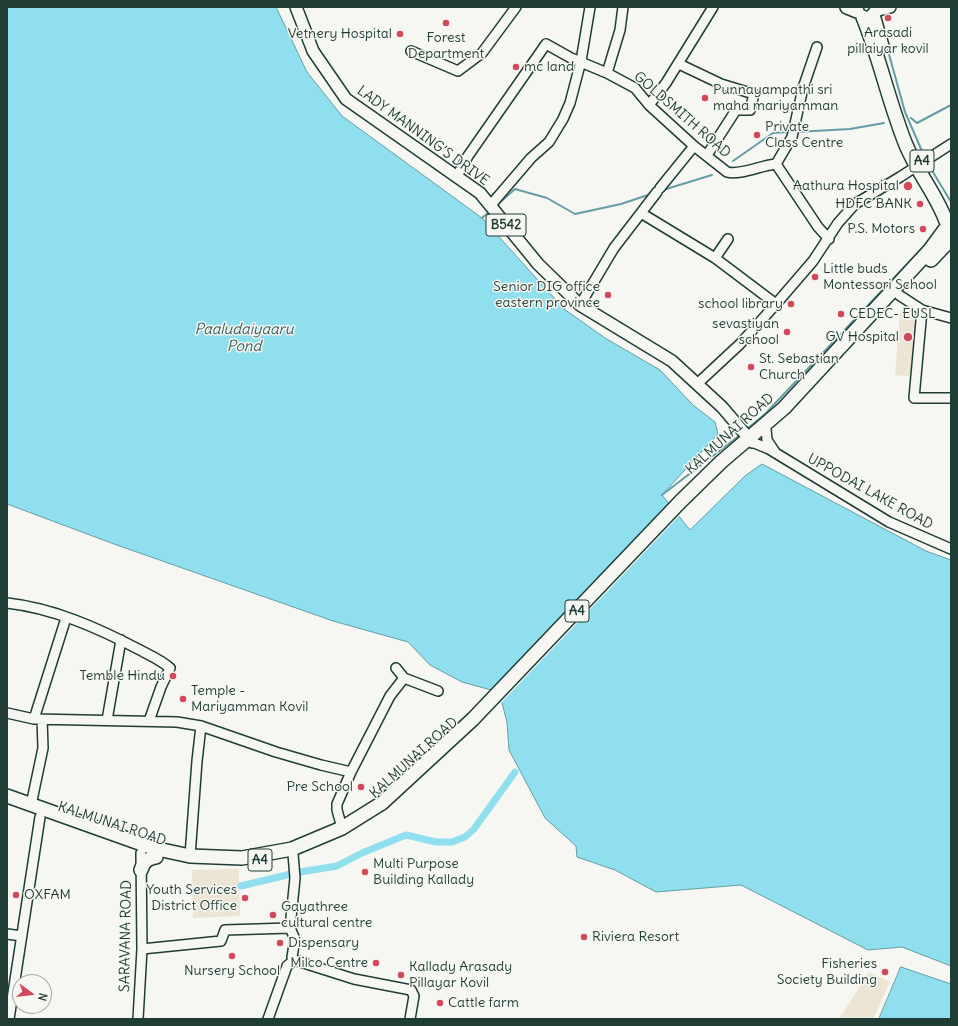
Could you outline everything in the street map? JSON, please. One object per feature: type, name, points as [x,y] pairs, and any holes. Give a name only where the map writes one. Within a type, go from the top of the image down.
[{"type":"highway","name":"A4","points":[[864,11],[902,134],[920,165],[949,225]]},
{"type":"highway","name":"KALMUNAI ROAD","points":[[747,442],[766,429],[899,295],[949,225]]},
{"type":"highway","name":"KALMUNAI ROAD","points":[[7,805],[141,853],[189,862],[250,862],[331,840],[363,822],[386,807],[475,721],[682,503],[784,408],[928,251],[949,225]]},
{"type":"highway","name":"KALMUNAI ROAD","points":[[7,796],[153,848],[190,856],[242,858],[292,851],[342,828],[388,799],[475,721]]},
{"type":"highway","points":[[141,870],[143,864],[148,859],[156,857]]},
{"type":"main road","name":"LADY MANNING’S DRIVE","points":[[296,7],[313,51],[346,99],[480,193],[538,264],[580,305],[672,361],[738,425],[742,437],[747,442]]},
{"type":"main road","points":[[864,11],[890,7]]},
{"type":"street","points":[[411,51],[458,71],[482,53],[516,7]]},
{"type":"street","points":[[490,206],[531,158],[549,142],[564,119],[570,103],[581,61],[590,7]]},
{"type":"street","points":[[607,73],[620,30],[623,7]]},
{"type":"street","points":[[649,104],[679,64],[713,7]]},
{"type":"street","name":"GOLDSMITH ROAD","points":[[457,176],[468,156],[546,44],[635,88],[649,104],[694,146],[727,172],[733,174],[762,165],[776,164]]},
{"type":"street","points":[[817,47],[803,88],[793,132],[776,164],[818,227],[829,239]]},
{"type":"street","points":[[679,64],[721,84],[754,94],[750,110],[736,110],[707,155]]},
{"type":"street","points":[[697,384],[740,344],[776,304],[813,261],[829,239],[838,223],[855,204],[920,165],[951,144]]},
{"type":"street","points":[[580,305],[614,248],[694,146]]},
{"type":"street","points":[[641,213],[715,258],[776,304]]},
{"type":"street","points":[[715,258],[728,239]]},
{"type":"street","points":[[899,295],[922,310],[951,318]]},
{"type":"street","points":[[922,310],[914,398],[951,398]]},
{"type":"street","name":"UPPODAI LAKE ROAD","points":[[766,429],[768,440],[778,455]]},
{"type":"street","name":"UPPODAI LAKE ROAD","points":[[747,442],[778,455],[889,522],[951,549]]},
{"type":"street","points":[[7,603],[26,605],[66,618],[121,640],[164,662],[170,668],[161,687],[150,721]]},
{"type":"street","points":[[31,805],[44,748],[38,719],[66,618]]},
{"type":"street","points":[[107,720],[121,640]]},
{"type":"street","points":[[396,668],[404,678],[438,691]]},
{"type":"street","points":[[342,828],[336,810],[337,804],[351,772],[390,696],[404,678]]},
{"type":"street","points":[[7,713],[38,719],[177,722],[201,726],[276,752],[351,772]]},
{"type":"street","points":[[190,856],[196,761],[201,726]]},
{"type":"street","points":[[9,1019],[40,817]]},
{"type":"street","points":[[292,851],[295,878],[290,928],[295,940],[292,957],[294,960]]},
{"type":"street","name":"SARAVANA ROAD","points":[[138,1019],[142,950],[141,853]]},
{"type":"street","points":[[142,950],[221,941],[225,930],[290,928]]},
{"type":"street","points":[[7,934],[22,936]]},
{"type":"street","points":[[268,1019],[287,966],[294,960]]},
{"type":"street","points":[[294,960],[354,979],[411,990],[414,996],[410,1019]]},
{"type":"shaded area","name":"GV Hospital","points":[[904,310],[920,312],[915,377],[895,375],[900,312]]},
{"type":"shaded area","points":[[239,869],[240,916],[193,918],[192,870]]},
{"type":"shaded area","points":[[869,972],[890,982],[873,1019],[839,1019]]},
{"type":"water","name":"Paaludaiyaaru Pond","points":[[7,7],[276,7],[307,72],[342,116],[482,218],[564,309],[605,338],[660,370],[693,405],[715,422],[718,434],[662,495],[690,530],[746,475],[762,464],[926,551],[951,560],[951,966],[902,947],[868,950],[741,885],[656,892],[615,870],[577,857],[576,846],[545,818],[509,750],[507,722],[502,703],[495,691],[462,682],[430,665],[408,642],[333,621],[114,544],[7,504]]},
{"type":"water","points":[[901,967],[951,984],[951,1019],[879,1019]]},
{"type":"pier","points":[[672,505],[680,515],[500,704],[494,693]]},
{"type":"waterway","points":[[887,47],[905,112],[925,158]]},
{"type":"waterway","points":[[911,118],[917,123],[951,105]]},
{"type":"waterway","points":[[796,132],[850,129],[884,123]]},
{"type":"waterway","points":[[733,161],[773,133],[789,132]]},
{"type":"waterway","points":[[927,162],[951,202]]},
{"type":"waterway","points":[[663,190],[712,175]]},
{"type":"waterway","points":[[497,205],[515,189],[547,198],[575,214],[621,204],[651,194]]},
{"type":"waterway","points":[[482,218],[490,211]]},
{"type":"waterway","points":[[747,429],[765,414],[927,243]]},
{"type":"waterway","points":[[662,495],[740,435]]},
{"type":"waterway","points":[[300,872],[337,866],[362,853],[406,835],[436,842],[452,842],[465,837],[474,829],[515,772]]},
{"type":"waterway","points":[[241,886],[291,874]]},
{"type":"place","name":"Arasadi pillaiyar kovil","points":[[888,18]]},
{"type":"place","name":"Forest Department","points":[[446,23]]},
{"type":"place","name":"Vetnery Hospital","points":[[400,34]]},
{"type":"place","name":"mc land","points":[[516,67]]},
{"type":"place","name":"Punnayampathi sri maha mariyamman","points":[[705,98]]},
{"type":"place","name":"Private Class Centre","points":[[757,135]]},
{"type":"place","name":"Aathura Hospital","points":[[908,186]]},
{"type":"place","name":"HDFC BANK","points":[[920,204]]},
{"type":"place","name":"P.S. Motors","points":[[923,229]]},
{"type":"place","name":"Little buds Montessori School","points":[[815,277]]},
{"type":"place","name":"Senior DIG office eastern province","points":[[608,295]]},
{"type":"place","name":"school library","points":[[791,304]]},
{"type":"place","name":"CEDEC- EUSL","points":[[841,314]]},
{"type":"place","name":"sevastiyan school","points":[[787,332]]},
{"type":"place","name":"GV Hospital","points":[[908,337]]},
{"type":"place","name":"St. Sebastian Church","points":[[751,367]]},
{"type":"place","name":"Temble Hindu","points":[[173,676]]},
{"type":"place","name":"Temple - Mariyamman Kovil","points":[[183,699]]},
{"type":"place","name":"Pre School","points":[[361,787]]},
{"type":"place","name":"Multi Purpose Building Kallady","points":[[365,872]]},
{"type":"place","name":"OXFAM","points":[[16,895]]},
{"type":"place","name":"Youth Services District Office","points":[[245,898]]},
{"type":"place","name":"Gayathree cultural centre","points":[[273,915]]},
{"type":"place","name":"Riviera Resort","points":[[584,937]]},
{"type":"place","name":"Dispensary","points":[[280,943]]},
{"type":"place","name":"Nursery School","points":[[232,956]]},
{"type":"place","name":"Milco Centre","points":[[376,963]]},
{"type":"place","name":"Fisheries Society Building","points":[[885,972]]},
{"type":"place","name":"Kallady Arasady Pillayar Kovil","points":[[401,975]]},
{"type":"place","name":"Cattle farm","points":[[440,1003]]}]
